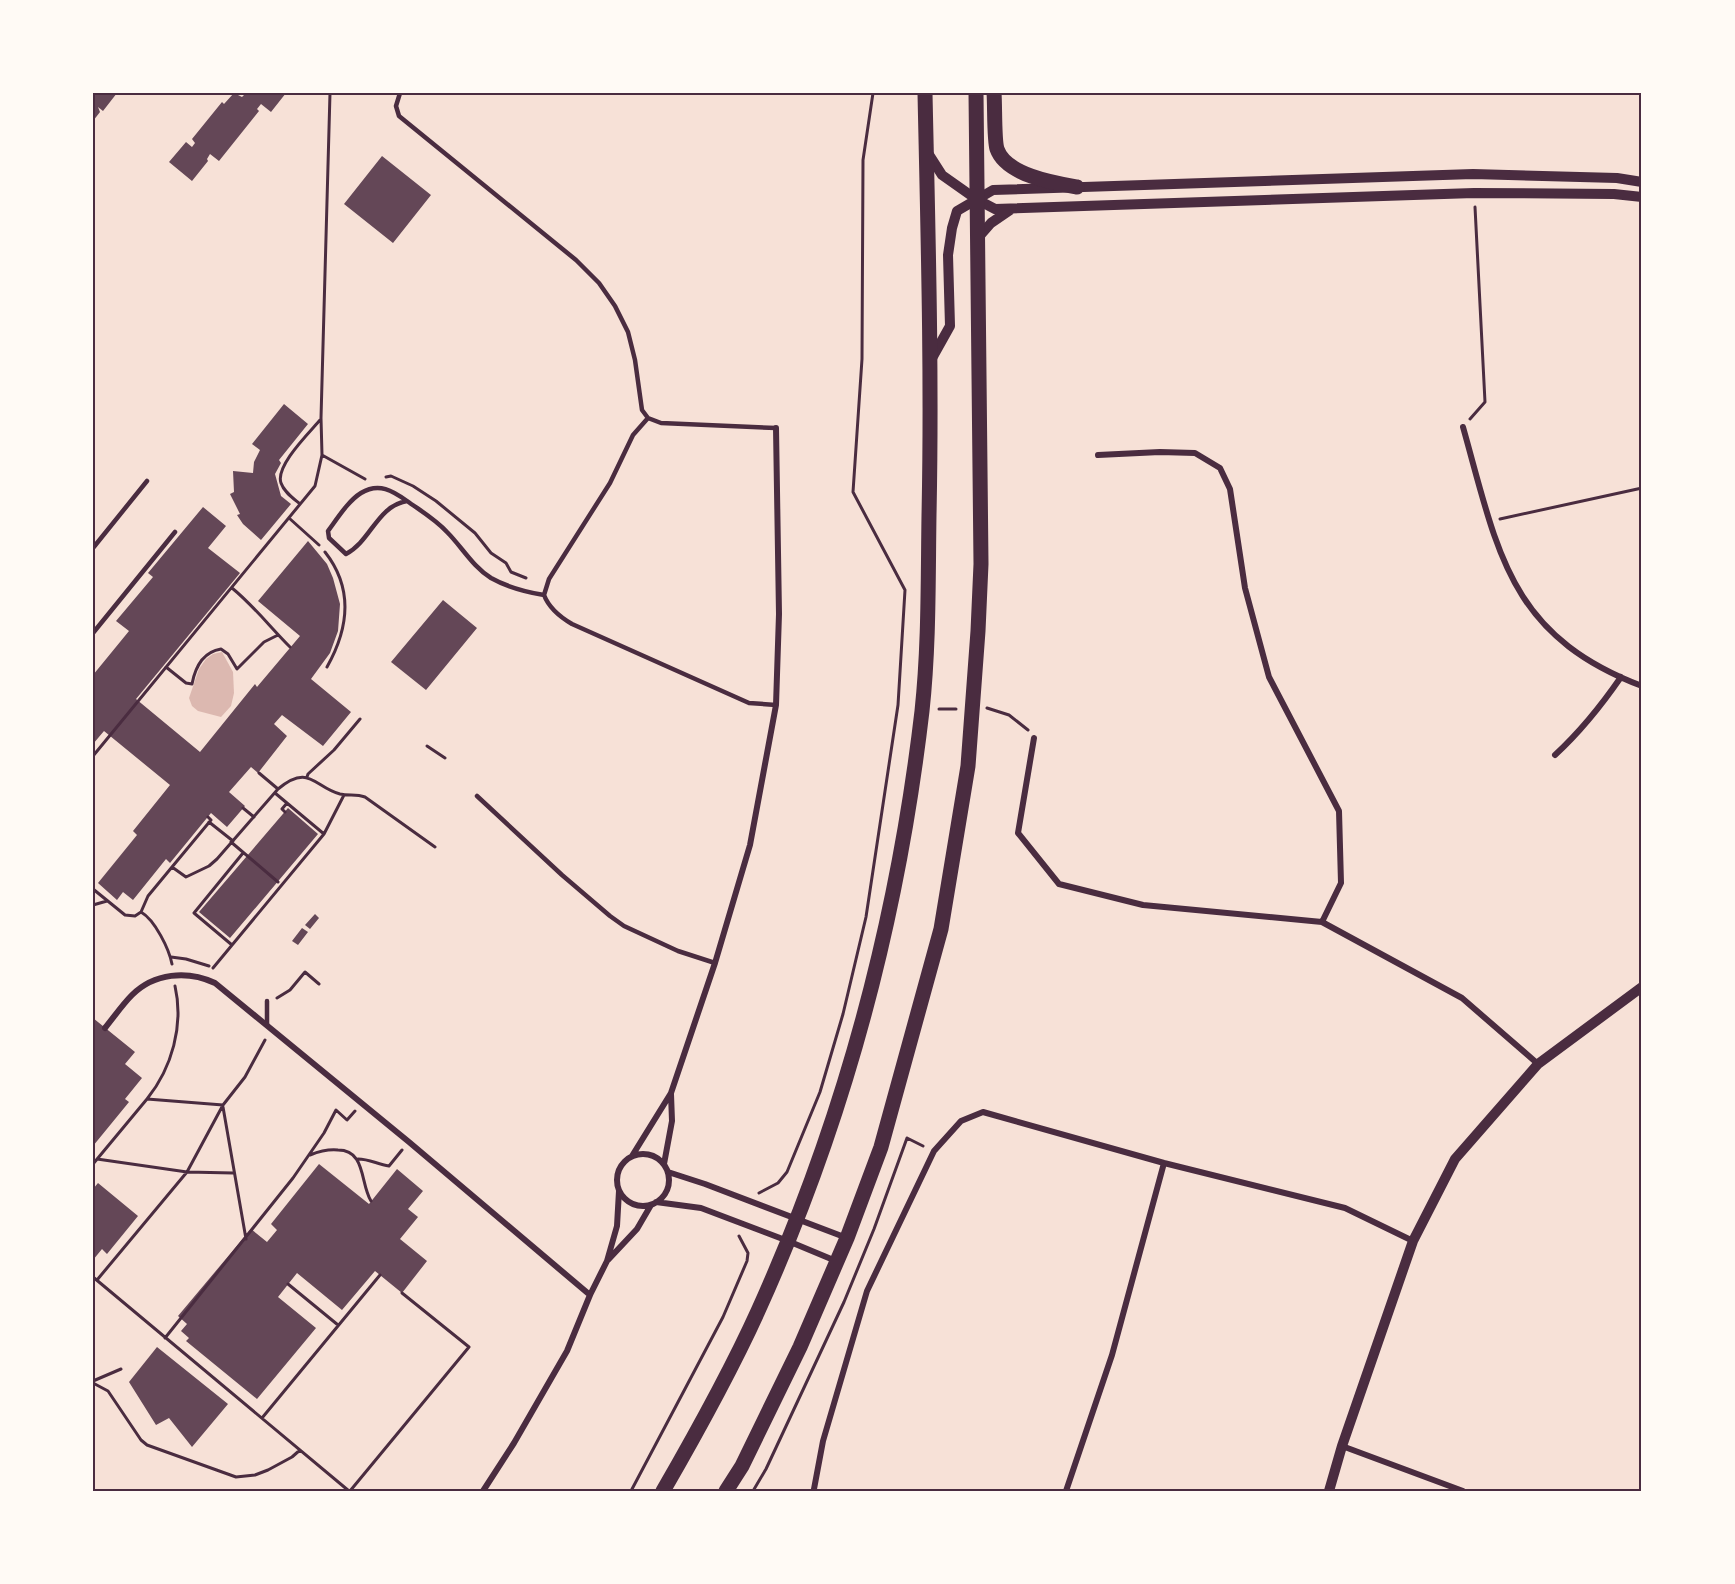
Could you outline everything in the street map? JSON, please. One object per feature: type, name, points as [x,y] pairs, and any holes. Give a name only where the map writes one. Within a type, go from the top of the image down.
[{"type":"highway","points":[[663,1491],[728,1373],[758,1312],[798,1219],[845,1082],[881,951],[911,785],[922,709],[927,637],[930,362],[925,93]]},
{"type":"highway","points":[[726,1491],[742,1466],[773,1404],[847,1238],[881,1147],[941,928],[968,766],[981,564],[976,93]]},
{"type":"highway","points":[[994,93],[997,149],[1008,164],[1044,182],[1077,187]]},
{"type":"street","points":[[926,150],[942,175],[976,199],[995,209],[1010,210],[1474,193],[1614,194],[1642,197]]},
{"type":"street","points":[[930,362],[950,326],[948,255],[957,211],[993,190],[1473,174],[1617,178],[1642,182]]},
{"type":"street","points":[[977,240],[991,223],[1010,210]]},
{"type":"street","points":[[1463,427],[1489,521],[1505,567],[1530,608],[1550,631],[1571,649],[1592,663],[1642,686]]},
{"type":"street","points":[[776,428],[779,614],[776,705],[750,845],[715,963],[671,1093],[632,1156],[620,1167],[617,1183],[623,1197],[636,1205],[701,1208],[837,1261]]},
{"type":"street","points":[[1098,455],[1195,453],[1220,468],[1230,489],[1245,588],[1269,677],[1339,812],[1341,883],[1322,922]]},
{"type":"street","points":[[1555,754],[1598,710],[1621,677]]},
{"type":"street","points":[[1034,738],[1018,833],[1059,884],[1143,905],[1322,922],[1462,998],[1538,1064]]},
{"type":"street","points":[[105,1028],[132,995],[144,986],[174,975],[192,975],[215,983],[362,1102],[590,1295]]},
{"type":"street","points":[[1329,1491],[1342,1446],[1413,1241],[1455,1159],[1538,1064],[1642,987]]},
{"type":"street","points":[[664,1164],[672,1121],[671,1093]]},
{"type":"street","points":[[814,1489],[823,1441],[867,1291],[934,1151],[961,1121],[983,1112],[1164,1163],[1345,1208],[1413,1241]]},
{"type":"street","points":[[608,1261],[637,1229],[653,1204],[663,1197],[667,1190],[668,1172],[658,1158],[641,1154],[632,1156]]},
{"type":"street","points":[[1066,1491],[1112,1355],[1164,1163]]},
{"type":"street","points":[[668,1172],[847,1238]]},
{"type":"street","points":[[483,1491],[514,1443],[567,1351],[590,1295],[608,1261],[617,1226],[620,1191]]},
{"type":"street","points":[[1342,1446],[1463,1491]]},
{"type":"lane","points":[[400,93],[396,111],[404,120],[576,260],[606,293],[628,332],[635,360],[641,406],[648,418],[661,423],[776,428]]},
{"type":"lane","points":[[543,595],[549,579],[610,483],[633,435],[648,418]]},
{"type":"lane","points":[[93,548],[147,481]]},
{"type":"lane","points":[[406,501],[395,503],[380,517],[354,550],[346,554],[328,538],[328,531],[361,493],[374,488],[386,488],[398,493],[406,501],[426,513],[447,532],[476,566],[492,578],[527,592],[543,595],[553,610],[569,623],[749,703],[776,705]]},
{"type":"lane","points":[[93,633],[175,532]]},
{"type":"lane","points":[[477,796],[562,875],[624,926],[678,951],[715,963]]},
{"type":"lane","points":[[267,1001],[269,1026]]},
{"type":"path","points":[[93,756],[315,486],[322,454],[330,93]]},
{"type":"path","points":[[752,1202],[760,1191],[769,1189],[778,1183],[787,1172],[820,1092],[843,1014],[866,917],[891,763],[906,590],[853,492],[862,359],[863,160],[873,93]]},
{"type":"path","points":[[1463,427],[1485,402],[1474,193]]},
{"type":"path","points":[[300,504],[285,490],[280,481],[280,472],[321,418]]},
{"type":"path","points":[[1489,521],[1642,488]]},
{"type":"path","points":[[288,518],[309,535],[334,563],[345,595],[346,613],[339,647],[327,668]]},
{"type":"path","points":[[232,588],[258,611],[290,647]]},
{"type":"path","points":[[166,667],[186,683],[192,684],[194,673],[199,665],[213,651],[221,650],[228,654],[237,669],[264,642],[278,635]]},
{"type":"path","points":[[307,778],[308,774],[345,738],[360,719]]},
{"type":"path","points":[[427,746],[445,758]]},
{"type":"path","points":[[259,773],[287,803],[324,834]]},
{"type":"path","points":[[172,867],[186,877],[209,866],[276,791],[293,780],[307,778],[344,794],[364,797],[435,847]]},
{"type":"path","points":[[213,968],[324,834],[344,794]]},
{"type":"path","points":[[285,812],[282,809],[287,803]]},
{"type":"path","points":[[243,808],[254,817]]},
{"type":"path","points":[[93,889],[125,915],[135,916],[141,912],[148,896],[211,820],[208,817]]},
{"type":"path","points":[[209,822],[278,882]]},
{"type":"path","points":[[232,945],[194,913],[243,853]]},
{"type":"path","points":[[93,905],[107,901]]},
{"type":"path","points":[[93,1164],[162,1079],[170,1059],[180,1006],[171,957],[152,920],[141,912]]},
{"type":"path","points":[[171,957],[186,958],[221,972]]},
{"type":"path","points":[[267,1001],[279,998],[290,990],[305,972],[319,984]]},
{"type":"path","points":[[97,1280],[187,1172],[223,1105],[245,1077],[269,1026]]},
{"type":"path","points":[[147,1099],[223,1105]]},
{"type":"path","points":[[165,1338],[246,1239],[309,1156],[336,1110],[347,1120],[362,1102]]},
{"type":"path","points":[[223,1105],[246,1239]]},
{"type":"path","points":[[753,1491],[766,1470],[844,1302],[874,1229],[907,1138],[934,1151]]},
{"type":"path","points":[[357,1159],[367,1159],[388,1166],[409,1142]]},
{"type":"path","points":[[309,1156],[326,1150],[347,1150],[353,1153],[357,1159],[366,1194],[371,1201]]},
{"type":"path","points":[[97,1159],[187,1172],[233,1173]]},
{"type":"path","points":[[631,1491],[723,1317],[747,1261],[748,1253],[745,1245],[738,1238],[742,1224]]},
{"type":"path","points":[[262,1418],[381,1275]]},
{"type":"path","points":[[93,1277],[350,1491],[469,1347],[402,1293]]},
{"type":"path","points":[[288,1284],[338,1326]]},
{"type":"path","points":[[93,1382],[121,1369]]},
{"type":"path","points":[[93,1382],[108,1390],[141,1440],[147,1445],[236,1477],[255,1475],[268,1470],[300,1450]]},
{"type":"shaded area","points":[[222,652],[233,672],[234,693],[231,706],[221,717],[198,711],[192,706],[189,698],[199,669],[206,659]]},
{"type":"building","points":[[93,93],[117,93],[103,111],[98,107],[100,112],[93,121]]},
{"type":"building","points":[[234,93],[242,97],[246,93],[286,93],[271,112],[261,104],[257,109],[259,111],[219,161],[210,154],[208,161],[192,181],[169,162],[186,142],[192,147],[195,143],[192,139],[222,102],[224,104]]},
{"type":"building","points":[[382,156],[431,195],[393,243],[344,204]]},
{"type":"building","points":[[284,404],[308,424],[279,460],[281,463],[275,474],[281,496],[291,504],[261,540],[243,524],[237,515],[240,514],[230,494],[234,492],[233,471],[253,473],[254,462],[260,450],[252,444]]},
{"type":"building","points":[[203,507],[226,526],[208,548],[240,573],[136,699],[200,752],[255,684],[257,687],[300,636],[258,601],[308,541],[327,564],[340,604],[338,631],[330,653],[311,679],[351,712],[323,746],[282,715],[274,724],[287,736],[258,773],[251,767],[229,792],[245,806],[227,827],[211,813],[170,863],[166,859],[133,900],[123,892],[117,900],[98,883],[137,835],[133,831],[170,785],[104,731],[93,744],[93,675],[129,631],[116,621],[153,577],[148,573]]},
{"type":"building","points":[[443,600],[477,628],[426,690],[391,662]]},
{"type":"building","points":[[288,808],[318,834],[230,938],[199,912]]},
{"type":"building","points":[[315,914],[319,918],[310,929],[305,925]]},
{"type":"building","points":[[302,928],[308,932],[298,945],[292,941]]},
{"type":"building","points":[[93,1018],[135,1052],[125,1064],[142,1078],[125,1099],[129,1102],[93,1146]]},
{"type":"building","points":[[319,1164],[369,1204],[397,1169],[423,1191],[408,1209],[418,1217],[400,1239],[427,1261],[402,1293],[375,1271],[342,1310],[297,1273],[278,1297],[316,1328],[257,1399],[186,1341],[189,1338],[181,1331],[187,1324],[178,1316],[251,1229],[267,1242],[277,1230],[271,1224]]},
{"type":"building","points":[[98,1183],[138,1216],[107,1254],[102,1249],[93,1260],[93,1189]]},
{"type":"building","points":[[157,1347],[228,1404],[192,1447],[169,1418],[156,1425],[129,1382]]}]
